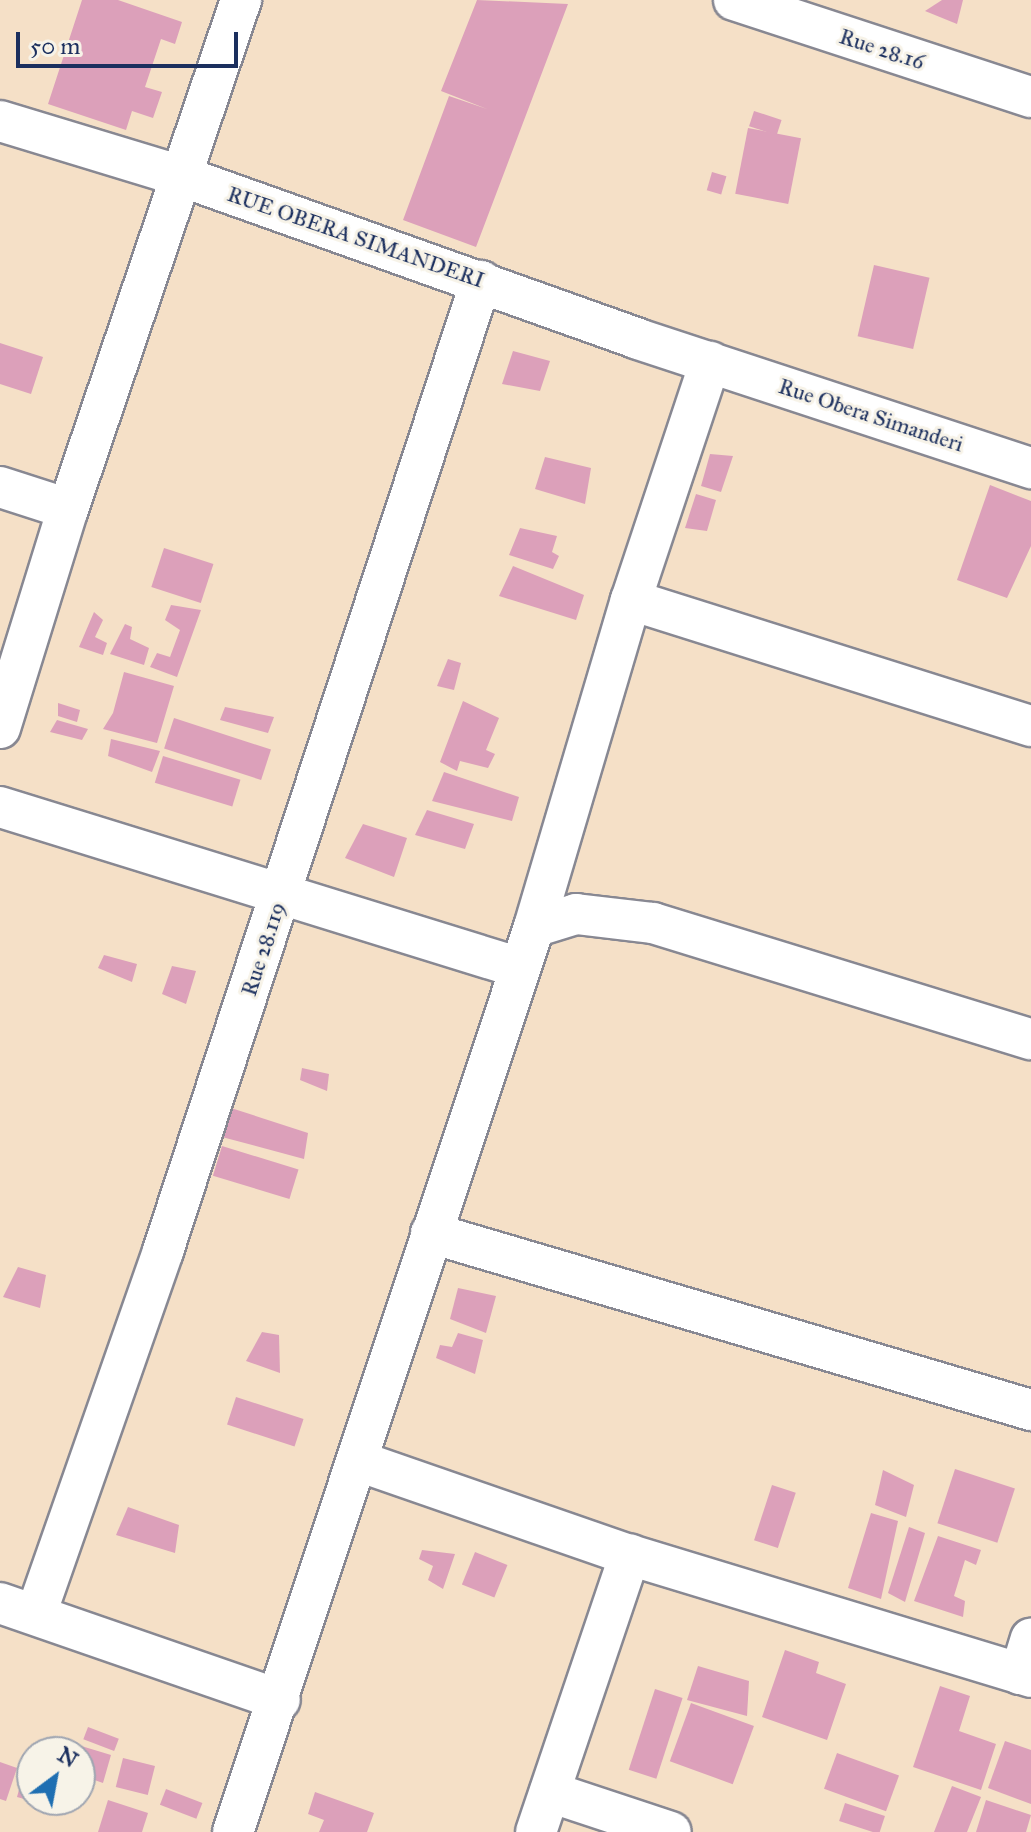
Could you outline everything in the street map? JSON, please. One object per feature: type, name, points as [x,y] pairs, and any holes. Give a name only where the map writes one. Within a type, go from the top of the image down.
[{"type":"street","points":[[0,728],[68,509],[241,0]]},
{"type":"street","name":"Rue 28.16","points":[[748,2],[1031,97]]},
{"type":"street","name":"RUE OBERA SIMANDERI","points":[[0,121],[181,176],[710,362]]},
{"type":"street","name":"Rue 28.119","points":[[18,1608],[282,894],[481,281]]},
{"type":"street","points":[[233,1832],[280,1700],[534,927],[631,600],[710,362]]},
{"type":"street","name":"Rue Obera Simanderi","points":[[710,362],[1028,458]]},
{"type":"street","points":[[0,487],[68,509]]},
{"type":"street","points":[[631,600],[1031,726]]},
{"type":"street","points":[[0,807],[520,968]]},
{"type":"street","points":[[534,927],[576,914],[653,923],[1031,1039]]},
{"type":"street","points":[[431,1233],[1031,1410]]},
{"type":"street","points":[[358,1461],[630,1555],[1027,1663]]},
{"type":"street","points":[[536,1832],[630,1555]]},
{"type":"street","points":[[18,1608],[280,1700]]},
{"type":"street","points":[[550,1792],[671,1832]]},
{"type":"building","points":[[82,0],[118,0],[182,22],[175,44],[161,39],[145,87],[162,92],[153,118],[132,111],[126,130],[48,104]]},
{"type":"building","points":[[477,0],[568,4],[476,247],[403,220],[449,96],[487,109],[441,91]]},
{"type":"building","points":[[942,0],[963,0],[957,24],[925,11]]},
{"type":"building","points":[[754,111],[782,120],[777,135],[749,126]]},
{"type":"building","points":[[748,128],[801,138],[788,204],[735,194]]},
{"type":"building","points":[[712,172],[726,176],[721,194],[707,190]]},
{"type":"building","points":[[874,265],[930,278],[913,349],[858,336]]},
{"type":"building","points":[[0,343],[43,357],[31,394],[0,384]]},
{"type":"building","points":[[513,351],[550,361],[540,391],[502,384]]},
{"type":"building","points":[[710,454],[733,456],[721,492],[701,486]]},
{"type":"building","points":[[545,457],[591,468],[585,504],[535,489]]},
{"type":"building","points":[[990,485],[1031,501],[1031,546],[1007,598],[957,580]]},
{"type":"building","points":[[696,494],[716,500],[707,531],[685,528]]},
{"type":"building","points":[[520,528],[557,536],[552,552],[559,556],[553,569],[509,555]]},
{"type":"building","points":[[164,548],[213,564],[201,603],[151,587]]},
{"type":"building","points":[[513,566],[584,595],[576,620],[499,596]]},
{"type":"building","points":[[171,605],[201,610],[177,677],[150,667],[157,653],[170,657],[180,630],[165,620]]},
{"type":"building","points":[[94,612],[103,620],[95,637],[107,643],[103,655],[79,647]]},
{"type":"building","points":[[125,624],[132,627],[130,639],[149,648],[144,665],[110,654]]},
{"type":"building","points":[[448,659],[461,663],[454,690],[437,686]]},
{"type":"building","points":[[124,672],[174,686],[157,743],[103,729],[113,713]]},
{"type":"building","points":[[463,701],[499,718],[486,750],[495,754],[488,768],[460,761],[457,771],[440,762]]},
{"type":"building","points":[[58,703],[80,710],[77,722],[58,716]]},
{"type":"building","points":[[225,707],[274,717],[268,733],[220,720]]},
{"type":"building","points":[[174,718],[271,750],[261,780],[164,748]]},
{"type":"building","points":[[57,720],[88,729],[82,740],[50,732]]},
{"type":"building","points":[[111,739],[160,751],[152,772],[108,756]]},
{"type":"building","points":[[163,756],[240,780],[232,806],[155,783]]},
{"type":"building","points":[[444,772],[519,797],[512,821],[432,801]]},
{"type":"building","points":[[427,810],[474,824],[465,849],[415,835]]},
{"type":"building","points":[[363,824],[407,838],[394,877],[345,858]]},
{"type":"building","points":[[104,955],[137,964],[132,982],[98,968]]},
{"type":"building","points":[[172,966],[196,971],[186,1004],[162,994]]},
{"type":"building","points":[[302,1068],[329,1074],[327,1091],[300,1080]]},
{"type":"building","points":[[231,1108],[308,1133],[304,1159],[222,1137]]},
{"type":"building","points":[[222,1146],[299,1169],[289,1199],[213,1176]]},
{"type":"building","points":[[18,1267],[46,1275],[40,1308],[3,1297]]},
{"type":"building","points":[[458,1288],[496,1296],[486,1333],[450,1319]]},
{"type":"building","points":[[262,1332],[279,1335],[280,1373],[246,1361]]},
{"type":"building","points":[[458,1333],[483,1340],[475,1374],[436,1358],[440,1345],[452,1347]]},
{"type":"building","points":[[236,1397],[304,1419],[295,1447],[227,1425]]},
{"type":"building","points":[[955,1469],[1015,1488],[997,1543],[937,1523]]},
{"type":"building","points":[[883,1470],[914,1485],[906,1517],[875,1505]]},
{"type":"building","points":[[772,1485],[796,1493],[778,1548],[754,1540]]},
{"type":"building","points":[[128,1507],[179,1525],[175,1553],[116,1535]]},
{"type":"building","points":[[871,1513],[898,1521],[881,1599],[848,1588]]},
{"type":"building","points":[[909,1527],[925,1533],[905,1602],[888,1593]]},
{"type":"building","points":[[938,1536],[981,1550],[976,1565],[965,1560],[954,1596],[965,1601],[963,1617],[914,1601]]},
{"type":"building","points":[[422,1550],[455,1554],[443,1589],[428,1580],[433,1566],[419,1559]]},
{"type":"building","points":[[475,1552],[507,1565],[494,1598],[462,1584]]},
{"type":"building","points":[[785,1650],[819,1662],[816,1673],[846,1684],[827,1740],[762,1717]]},
{"type":"building","points":[[698,1666],[749,1681],[747,1716],[687,1700]]},
{"type":"building","points":[[940,1686],[970,1696],[959,1731],[996,1744],[981,1790],[913,1767]]},
{"type":"building","points":[[655,1689],[683,1698],[656,1779],[629,1770]]},
{"type":"building","points":[[691,1703],[754,1726],[733,1784],[670,1761]]},
{"type":"building","points":[[88,1727],[119,1739],[114,1751],[96,1744],[96,1736],[85,1736]]},
{"type":"building","points":[[1005,1741],[1031,1750],[1031,1804],[988,1788]]},
{"type":"building","points":[[96,1750],[111,1755],[103,1783],[96,1781]]},
{"type":"building","points":[[837,1753],[899,1776],[886,1811],[824,1789]]},
{"type":"building","points":[[123,1758],[155,1766],[148,1795],[116,1787]]},
{"type":"building","points":[[0,1762],[16,1768],[16,1771],[6,1801],[0,1799]]},
{"type":"building","points":[[952,1786],[981,1797],[967,1832],[934,1832]]},
{"type":"building","points":[[166,1789],[202,1803],[196,1819],[160,1805]]},
{"type":"building","points":[[315,1792],[374,1813],[367,1832],[319,1832],[324,1820],[308,1814]]},
{"type":"building","points":[[108,1800],[148,1813],[142,1832],[98,1832]]},
{"type":"building","points":[[986,1800],[1031,1815],[1026,1832],[976,1832]]},
{"type":"building","points":[[845,1803],[885,1816],[880,1832],[839,1821]]}]
